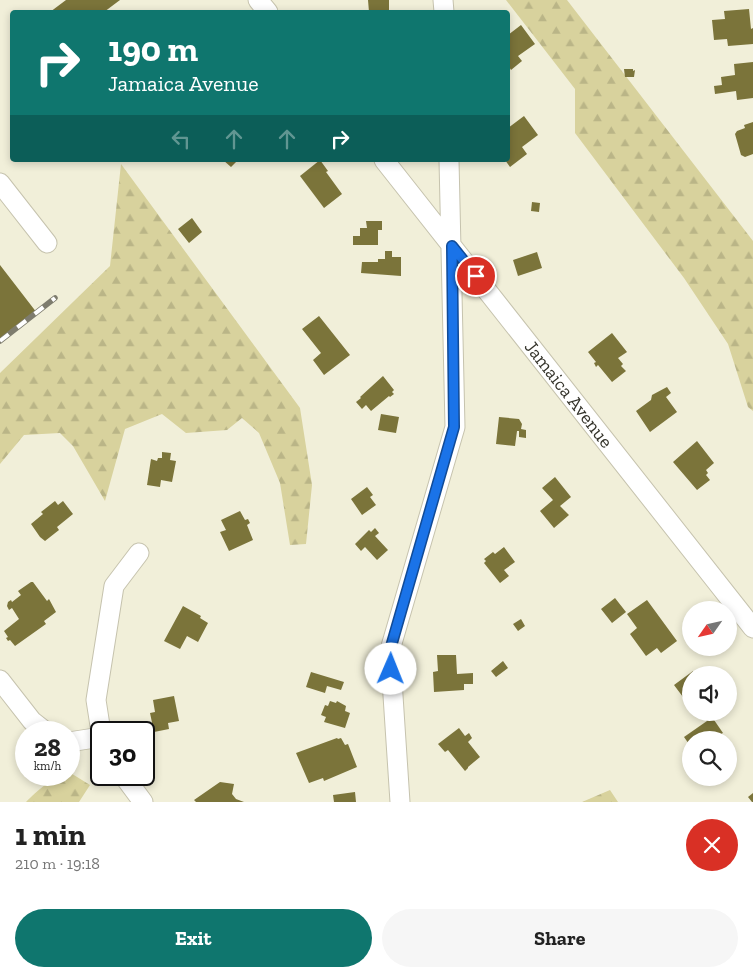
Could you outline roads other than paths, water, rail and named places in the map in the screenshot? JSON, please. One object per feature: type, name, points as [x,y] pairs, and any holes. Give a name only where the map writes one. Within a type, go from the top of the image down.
[{"type":"street","points":[[258,0],[266,10]]},
{"type":"street","name":"Jamaica Avenue","points":[[386,162],[753,628]]},
{"type":"street","points":[[400,802],[390,650],[454,427],[449,162]]},
{"type":"street","points":[[0,183],[47,243]]},
{"type":"street","points":[[99,721],[96,700],[114,586],[139,553]]},
{"type":"street","points":[[0,680],[32,721]]},
{"type":"street","points":[[132,786],[143,802]]},
{"type":"railway","points":[[0,341],[55,298]]}]
